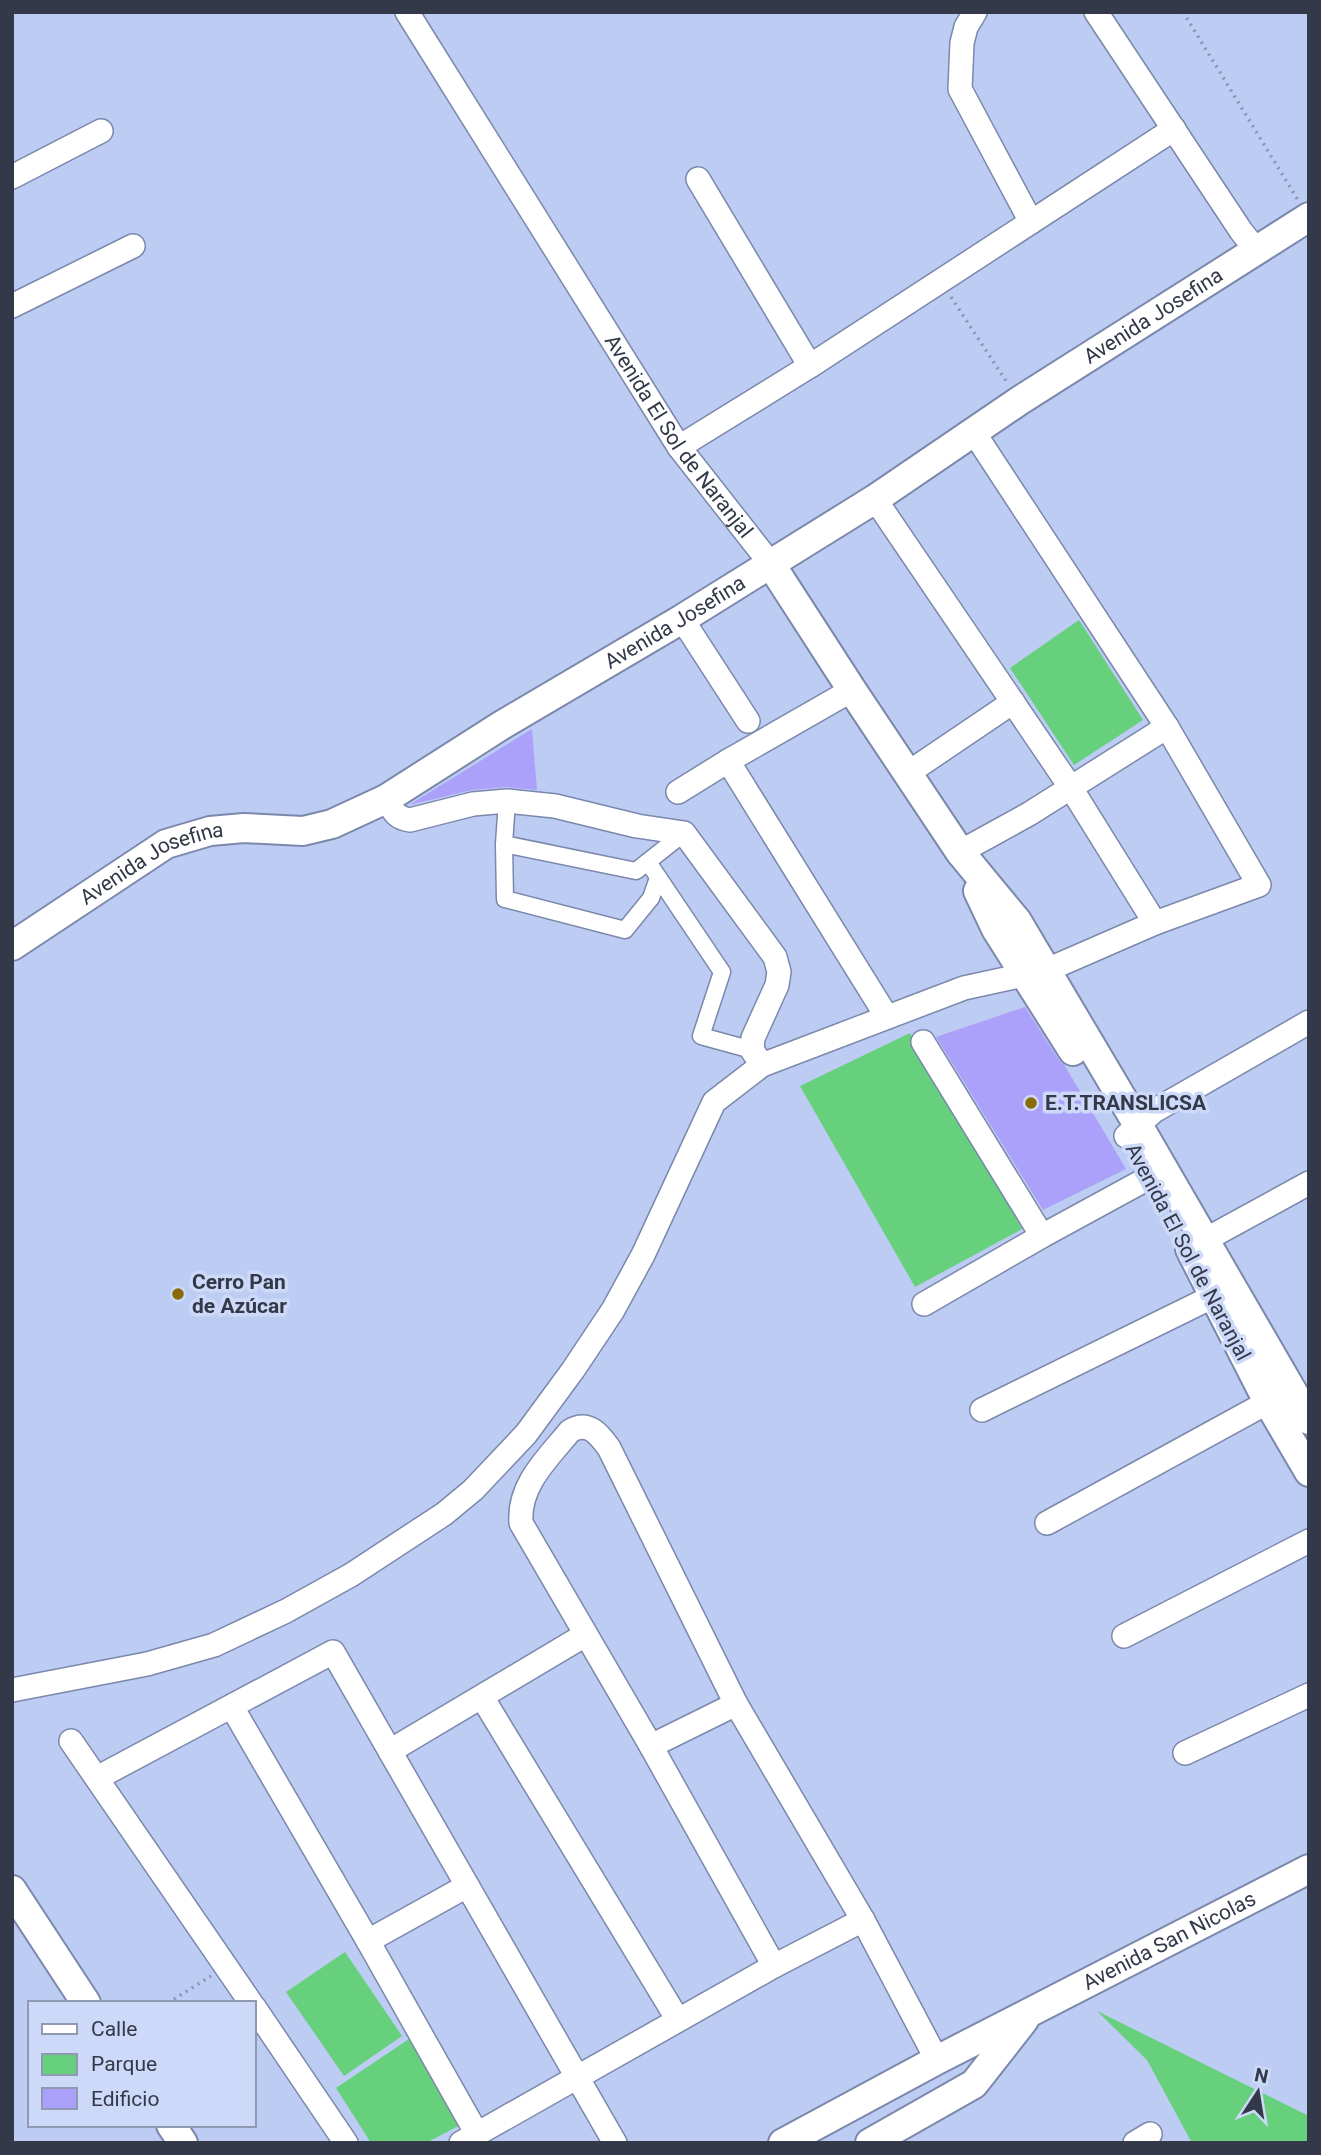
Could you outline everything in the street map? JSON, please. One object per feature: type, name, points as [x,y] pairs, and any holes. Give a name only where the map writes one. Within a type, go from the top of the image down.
[{"type":"street","name":"Avenida El Sol de Naranjal","points":[[407,12],[679,447],[770,563],[960,852],[1017,921],[1037,973],[1198,1245],[1309,1420]]},
{"type":"street","points":[[975,12],[966,27],[962,43],[960,89],[1031,222]]},
{"type":"street","points":[[1096,12],[1241,232],[1257,251]]},
{"type":"street","points":[[679,447],[810,366],[1174,129]]},
{"type":"street","points":[[12,177],[101,131]]},
{"type":"street","points":[[698,179],[810,366]]},
{"type":"street","name":"Avenida Josefina","points":[[12,946],[166,844],[210,831],[244,828],[303,831],[332,824],[386,799],[502,724],[681,619],[875,499],[1018,401],[1257,251],[1305,211]]},
{"type":"street","points":[[12,306],[133,246]]},
{"type":"street","points":[[12,1690],[147,1664],[214,1645],[286,1611],[351,1575],[444,1514],[473,1490],[526,1433],[613,1310],[643,1255],[714,1102],[757,1058],[887,1017],[964,988],[1037,973],[1155,923],[1259,885],[1167,727],[973,431]]},
{"type":"street","points":[[875,499],[1071,788],[1155,923]]},
{"type":"street","points":[[681,619],[748,721]]},
{"type":"street","points":[[678,792],[852,691]]},
{"type":"street","points":[[908,773],[1013,702]]},
{"type":"street","points":[[960,852],[1071,788],[1167,727]]},
{"type":"street","points":[[729,761],[887,1017]]},
{"type":"street","points":[[386,799],[401,819],[410,820],[474,804],[507,801],[555,806],[636,826],[684,833],[775,957],[779,972],[777,985],[752,1038],[757,1058]]},
{"type":"street","points":[[507,801],[504,844],[505,899],[625,930],[651,898],[659,878]]},
{"type":"street","points":[[504,844],[636,872],[684,833]]},
{"type":"street","points":[[648,862],[722,972],[701,1036],[757,1058]]},
{"type":"street","points":[[1132,1131],[1154,1111],[1309,1022]]},
{"type":"street","points":[[923,1042],[1042,1236]]},
{"type":"street","points":[[924,1304],[1157,1174]]},
{"type":"street","points":[[1198,1245],[1309,1183]]},
{"type":"street","name":"Avenida El Sol de Naranjal","points":[[1198,1245],[1214,1296],[1268,1402],[1309,1472]]},
{"type":"street","points":[[982,1410],[1214,1296]]},
{"type":"street","points":[[1047,1523],[1268,1402]]},
{"type":"street","points":[[774,1966],[651,1746],[521,1523],[520,1509],[525,1490],[570,1431],[578,1426],[588,1427],[599,1434],[609,1448],[736,1704],[863,1920],[937,2060]]},
{"type":"street","points":[[1124,1636],[1309,1541]]},
{"type":"street","points":[[390,1751],[585,1635]]},
{"type":"street","points":[[97,1778],[333,1652],[615,2143]]},
{"type":"street","points":[[1185,1753],[1309,1695]]},
{"type":"street","points":[[482,1697],[678,2020]]},
{"type":"street","points":[[651,1746],[736,1704]]},
{"type":"street","points":[[232,1707],[368,1941],[469,2138],[774,1966],[863,1920]]},
{"type":"street","points":[[71,1741],[250,2001]]},
{"type":"street","name":"Avenida San Nicolas","points":[[783,2143],[937,2060],[1309,1869]]},
{"type":"street","points":[[368,1941],[467,1886]]},
{"type":"street","points":[[12,1889],[85,2001]]},
{"type":"street","points":[[256,2010],[346,2143]]},
{"type":"street","name":"Avenida San Nicolas","points":[[870,2143],[974,2084],[1030,2012]]},
{"type":"street","points":[[172,2127],[183,2143]]},
{"type":"path","points":[[1183,12],[1305,211]]},
{"type":"path","points":[[941,281],[1018,401]]},
{"type":"path","points":[[171,2001],[226,1966]]},
{"type":"green space","points":[[1079,620],[1143,720],[1074,765],[1010,668]]},
{"type":"green space","points":[[910,1033],[1022,1229],[915,1287],[800,1086]]},
{"type":"green space","points":[[345,1952],[402,2036],[344,2076],[286,1992]]},
{"type":"green space","points":[[1097,2011],[1309,2116],[1309,2143],[1192,2143],[1147,2060]]},
{"type":"green space","points":[[409,2039],[462,2124],[426,2143],[371,2143],[336,2088]]},
{"type":"building","points":[[532,729],[537,790],[506,787],[472,790],[409,805]]},
{"type":"building","name":"E.T.TRANSLICSA","points":[[1025,1007],[1065,1066],[1126,1169],[1043,1210],[936,1037]]},
{"type":"place","name":"E.T.TRANSLICSA","points":[[1031,1103]]},
{"type":"place","name":"Cerro Pan de Azúcar","points":[[178,1294]]}]
